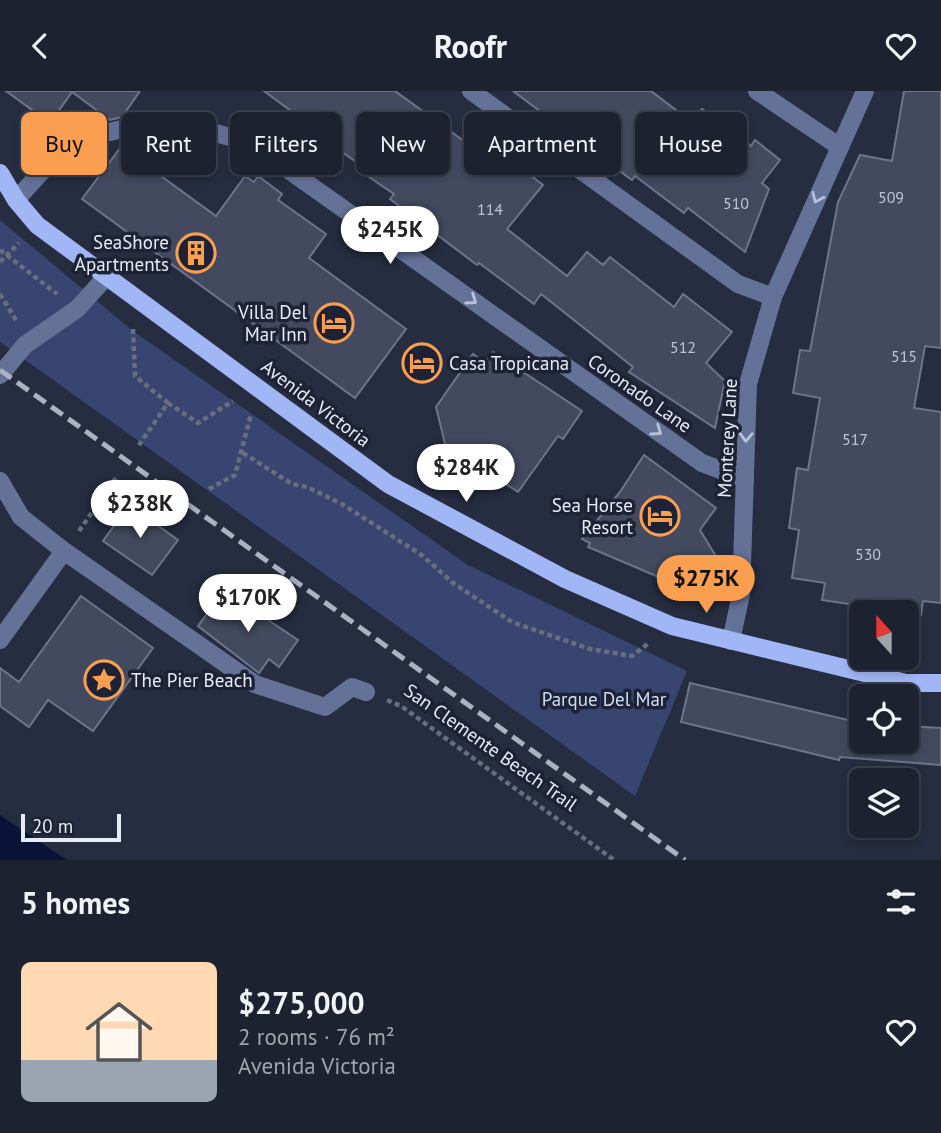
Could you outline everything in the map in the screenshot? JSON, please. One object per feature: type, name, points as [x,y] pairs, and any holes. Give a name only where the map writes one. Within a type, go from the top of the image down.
[{"type":"main road","name":"Avenida Victoria","points":[[0,173],[16,200],[37,225],[258,385],[388,484],[565,579],[672,626],[906,683],[941,683]]},
{"type":"street","points":[[471,91],[738,284],[773,297]]},
{"type":"street","points":[[757,91],[840,147]]},
{"type":"street","name":"Monterey Lane","points":[[731,641],[741,594],[748,384],[773,297],[865,91]]},
{"type":"street","name":"Coronado Lane","points":[[16,200],[43,170],[81,139],[127,128],[185,125],[249,142],[702,463],[745,479]]},
{"type":"street","points":[[0,375],[25,345],[77,309],[107,276]]},
{"type":"street","points":[[0,481],[21,517],[64,551],[255,684],[325,707],[352,687],[366,691]]},
{"type":"street","points":[[0,640],[64,551]]},
{"type":"path","points":[[0,250],[77,309]]},
{"type":"path","points":[[131,293],[135,376],[168,403],[198,423],[258,385]]},
{"type":"path","points":[[0,294],[12,314]]},
{"type":"path","points":[[209,489],[236,475],[258,385]]},
{"type":"path","points":[[137,448],[168,403]]},
{"type":"path","points":[[243,453],[292,484],[307,487],[342,504],[423,556],[453,583],[512,622],[590,649],[632,656],[672,626]]},
{"type":"path","points":[[77,534],[118,475]]},
{"type":"path","name":"San Clemente Beach Trail","points":[[366,691],[401,706],[614,860]]},
{"type":"green space","name":"Parque Del Mar","points":[[0,220],[133,331],[468,565],[687,671],[635,796],[0,342]]},
{"type":"shaded area","points":[[0,815],[67,860],[0,860]]},
{"type":"building","points":[[6,91],[140,91],[125,112],[121,112],[121,117],[110,120],[107,112],[99,112],[72,92],[58,112],[35,112]]},
{"type":"building","points":[[264,91],[395,91],[424,112],[356,112],[356,162],[342,152],[342,112],[292,112]]},
{"type":"building","points":[[513,91],[651,91],[679,112],[635,112],[635,175],[747,175],[747,143],[751,146],[755,140],[780,160],[762,183],[769,189],[745,252],[688,208],[684,213],[635,176],[632,180],[621,172],[621,112],[541,112]]},
{"type":"building","points":[[904,91],[941,91],[941,348],[925,346],[914,408],[941,412],[941,603],[923,601],[921,615],[919,600],[849,600],[849,604],[822,600],[825,583],[792,578],[799,530],[789,528],[797,468],[808,470],[820,398],[793,393],[800,350],[810,351],[838,202],[860,155],[892,161]]},
{"type":"building","points":[[450,131],[464,141],[464,175],[530,175],[543,185],[507,229],[567,276],[587,252],[603,265],[610,257],[674,307],[683,294],[732,332],[706,363],[725,381],[715,428],[629,372],[633,367],[541,294],[534,304],[479,263],[477,265],[390,199],[394,194],[366,175],[450,175]]},
{"type":"building","points":[[121,147],[121,175],[160,175],[216,216],[245,176],[254,182],[258,176],[282,194],[278,200],[326,234],[309,258],[406,329],[355,398],[82,199],[100,175],[107,175],[107,166]]},
{"type":"building","points":[[493,352],[582,411],[563,439],[558,436],[518,492],[445,444],[436,407],[473,354],[485,363]]},
{"type":"building","name":"Sea Horse Resort","points":[[644,455],[716,508],[700,530],[717,558],[716,573],[708,584],[697,589],[682,587],[588,547],[590,543],[582,539],[620,492]]},
{"type":"building","points":[[129,505],[178,540],[152,575],[103,541]]},
{"type":"building","points":[[81,596],[153,648],[93,731],[48,700],[29,727],[0,706],[0,668],[19,682]]},
{"type":"building","points":[[220,596],[237,608],[241,602],[298,640],[279,667],[269,659],[259,673],[198,626]]},
{"type":"building","points":[[690,683],[849,720],[849,754],[919,754],[919,727],[941,728],[941,765],[840,757],[839,760],[681,722]]},
{"type":"railway","points":[[0,370],[685,860]]},
{"type":"place","name":"SeaShore Apartments","points":[[196,253]]},
{"type":"place","name":"Villa Del Mar Inn","points":[[334,323]]},
{"type":"place","name":"Casa Tropicana","points":[[422,363]]},
{"type":"place","name":"Sea Horse Resort","points":[[660,516]]},
{"type":"place","name":"The Pier Beach","points":[[104,680]]}]
